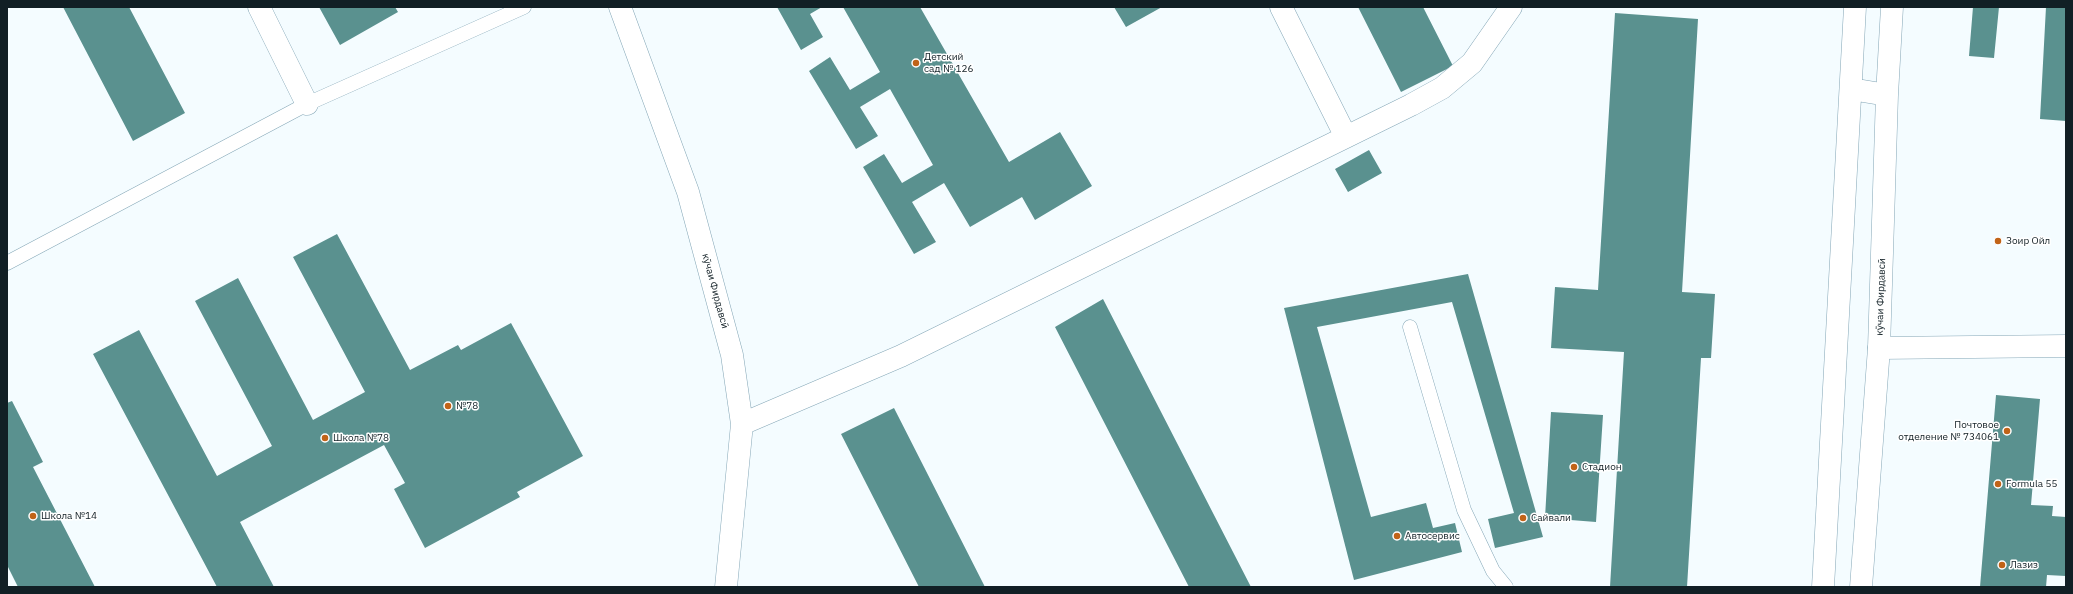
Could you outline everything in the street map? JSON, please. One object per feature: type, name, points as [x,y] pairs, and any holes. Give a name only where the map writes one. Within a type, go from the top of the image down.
[{"type":"street","points":[[259,7],[307,104]]},
{"type":"street","name":"кӯчаи Фирдавсӣ","points":[[620,7],[688,192],[732,355],[742,424],[726,587]]},
{"type":"street","points":[[1281,7],[1346,137]]},
{"type":"street","points":[[742,424],[901,356],[1346,137],[1442,88],[1472,64],[1512,7]]},
{"type":"street","points":[[1823,587],[1855,7]]},
{"type":"street","name":"кӯчаи Фирдавсӣ","points":[[1861,587],[1879,348],[1887,95],[1892,7]]},
{"type":"street","points":[[1851,89],[1887,95]]},
{"type":"street","points":[[1879,348],[2066,346]]},
{"type":"lane","points":[[7,263],[307,104],[524,7]]},
{"type":"lane","points":[[1410,327],[1464,510],[1492,571],[1506,587]]},
{"type":"building","points":[[63,7],[129,7],[185,113],[133,141]]},
{"type":"building","points":[[319,7],[395,7],[398,12],[340,45]]},
{"type":"building","points":[[777,7],[822,7],[810,14],[823,37],[801,50]]},
{"type":"building","points":[[843,7],[920,7],[1009,162],[1060,132],[1092,186],[1035,220],[1022,197],[970,227],[944,183],[912,202],[936,242],[914,254],[863,167],[884,154],[902,183],[933,165],[890,89],[860,107],[878,136],[856,149],[809,71],[830,57],[850,90],[880,72]]},
{"type":"building","points":[[1114,7],[1162,7],[1126,27]]},
{"type":"building","points":[[1358,7],[1423,7],[1453,66],[1401,92]]},
{"type":"building","points":[[1973,7],[1999,7],[1994,58],[1969,56]]},
{"type":"building","points":[[2046,7],[2066,7],[2066,121],[2040,119]]},
{"type":"building","points":[[1615,13],[1698,19],[1682,292],[1715,294],[1711,358],[1701,358],[1687,587],[1610,587],[1624,352],[1551,348],[1555,287],[1598,290]]},
{"type":"building","points":[[1369,150],[1382,173],[1348,192],[1335,169]]},
{"type":"building","name":"№78","points":[[337,234],[410,370],[458,345],[461,350],[511,323],[583,456],[517,492],[520,497],[425,548],[394,489],[405,483],[384,445],[240,522],[274,587],[217,587],[93,354],[139,330],[217,476],[272,446],[195,301],[238,278],[313,420],[365,392],[293,257]]},
{"type":"building","points":[[1468,274],[1543,537],[1495,548],[1488,519],[1514,513],[1452,302],[1317,327],[1371,517],[1426,503],[1433,528],[1455,523],[1462,552],[1354,580],[1284,308]]},
{"type":"building","points":[[1103,299],[1251,587],[1189,587],[1055,327]]},
{"type":"building","points":[[1996,395],[2040,399],[2031,505],[2053,506],[2052,516],[2066,517],[2066,576],[2047,575],[2046,587],[1980,587]]},
{"type":"building","name":"Школа №14","points":[[12,401],[43,462],[33,467],[95,587],[18,587],[7,565],[7,403]]},
{"type":"building","points":[[894,408],[985,587],[919,587],[841,434]]},
{"type":"building","name":"Стадион","points":[[1551,412],[1603,415],[1596,522],[1545,518]]},
{"type":"place","name":"Детский сад № 126","points":[[916,63]]},
{"type":"place","name":"Зоир Ойл","points":[[1998,241]]},
{"type":"place","name":"№78","points":[[448,406]]},
{"type":"place","name":"Почтовое отделение № 734061","points":[[2007,431]]},
{"type":"place","name":"Школа №78","points":[[325,438]]},
{"type":"place","name":"Стадион","points":[[1574,467]]},
{"type":"place","name":"Formula 55","points":[[1998,484]]},
{"type":"place","name":"Школа №14","points":[[33,516]]},
{"type":"place","name":"Сайвали","points":[[1523,518]]},
{"type":"place","name":"Автосервис","points":[[1397,536]]},
{"type":"place","name":"Лазиз","points":[[2002,565]]}]
